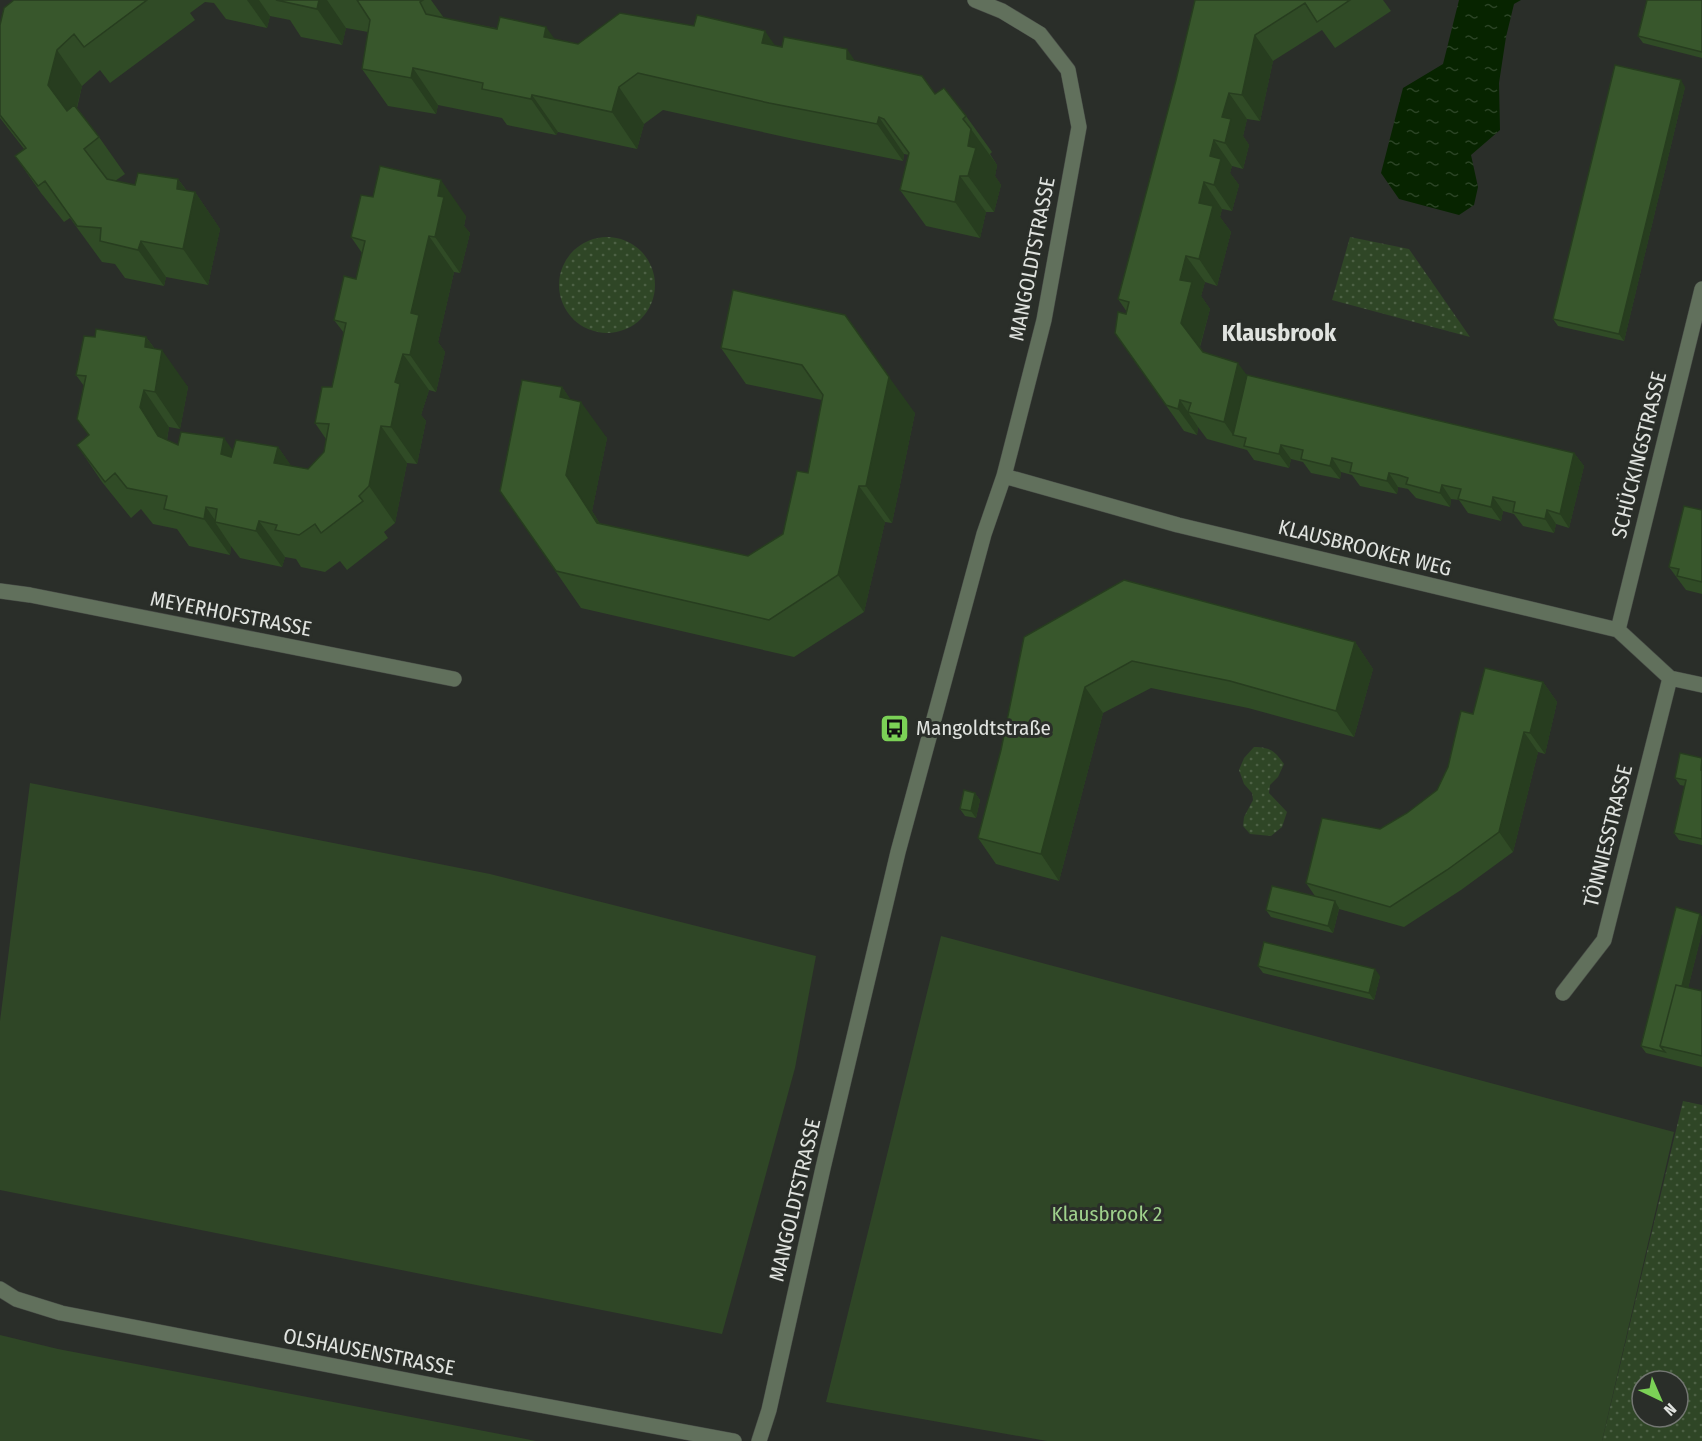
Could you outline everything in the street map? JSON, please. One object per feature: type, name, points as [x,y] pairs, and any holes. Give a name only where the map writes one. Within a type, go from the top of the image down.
[{"type":"street","name":"MANGOLDTSTRASSE","points":[[759,1441],[769,1410],[823,1168],[898,852],[984,534],[1004,476],[1044,320],[1079,127],[1068,70],[1040,34],[1002,11],[975,0]]},
{"type":"street","name":"SCHÜCKINGSTRASSE","points":[[1618,630],[1702,289]]},
{"type":"street","name":"KLAUSBROOKER WEG","points":[[1004,476],[1178,525],[1618,630],[1670,678]]},
{"type":"street","name":"MEYERHOFSTRASSE","points":[[0,591],[454,679]]},
{"type":"street","points":[[1670,678],[1702,685]]},
{"type":"street","name":"TÖNNIESSTRASSE","points":[[1563,993],[1604,940],[1670,678]]},
{"type":"street","name":"OLSHAUSENSTRASSE","points":[[0,1289],[16,1299],[61,1313],[734,1441]]},
{"type":"green space","points":[[607,237],[625,241],[641,251],[651,267],[655,285],[651,303],[641,319],[625,329],[607,333],[589,329],[573,319],[563,303],[559,285],[563,267],[573,251],[589,241]]},
{"type":"green space","points":[[1350,237],[1409,249],[1470,337],[1332,300]]},
{"type":"green space","points":[[1254,747],[1272,751],[1284,764],[1278,777],[1270,785],[1269,793],[1287,812],[1282,827],[1271,836],[1250,834],[1243,826],[1244,817],[1253,800],[1252,793],[1244,784],[1239,770],[1244,758]]},
{"type":"green space","points":[[30,783],[490,874],[816,956],[795,1068],[722,1334],[0,1190],[0,1021]]},
{"type":"green space","name":"Klausbrook 2","points":[[941,936],[1674,1132],[1602,1441],[1047,1441],[826,1402]]},
{"type":"green space","points":[[1683,1101],[1702,1105],[1702,1441],[1602,1441]]},
{"type":"green space","points":[[0,1335],[58,1349],[536,1441],[0,1441]]},
{"type":"water","points":[[1459,0],[1521,0],[1514,4],[1506,37],[1499,83],[1500,130],[1471,155],[1478,187],[1474,205],[1459,215],[1399,199],[1381,173],[1403,88],[1443,64]]},
{"type":"building","points":[[14,0],[147,0],[84,47],[74,34],[57,50],[48,85],[67,111],[74,105],[99,137],[84,149],[107,179],[135,185],[138,173],[178,179],[177,189],[195,192],[183,249],[141,241],[138,250],[100,241],[101,228],[77,226],[45,181],[38,186],[15,156],[26,148],[0,115],[0,25],[4,8]]},
{"type":"building","points":[[276,0],[319,0],[317,9]]},
{"type":"building","points":[[357,0],[423,0],[420,2],[426,14],[497,29],[500,17],[546,27],[544,37],[578,44],[620,13],[694,26],[697,15],[765,31],[762,43],[782,47],[784,37],[847,49],[847,59],[922,76],[935,94],[944,88],[966,116],[963,119],[971,129],[968,146],[976,148],[968,176],[960,176],[955,202],[900,190],[909,153],[884,119],[879,117],[877,124],[769,103],[638,73],[619,87],[612,112],[532,95],[531,99],[482,89],[483,83],[413,68],[411,78],[362,69],[370,20]]},
{"type":"building","points":[[1195,0],[1350,0],[1317,22],[1305,3],[1255,35],[1242,95],[1229,93],[1222,117],[1231,119],[1225,143],[1214,140],[1210,156],[1221,159],[1214,185],[1204,182],[1199,203],[1213,206],[1199,259],[1186,256],[1180,280],[1192,282],[1181,323],[1203,352],[1238,363],[1224,422],[1188,412],[1191,403],[1180,400],[1178,409],[1166,405],[1115,333],[1118,312],[1126,314],[1129,302],[1118,299]]},
{"type":"building","points":[[1647,0],[1702,0],[1702,52],[1638,36]]},
{"type":"building","points":[[1615,65],[1681,80],[1619,334],[1553,319]]},
{"type":"building","points":[[380,166],[441,180],[438,196],[444,197],[435,237],[429,236],[411,313],[419,315],[410,355],[403,354],[395,382],[400,384],[391,427],[381,426],[369,486],[359,496],[363,501],[321,533],[315,524],[299,535],[275,530],[277,525],[259,521],[256,531],[215,522],[217,509],[212,508],[206,507],[204,519],[164,509],[167,496],[127,488],[115,473],[105,482],[77,445],[89,435],[77,419],[86,376],[76,375],[84,336],[95,337],[96,329],[146,337],[145,347],[162,350],[155,392],[144,390],[140,407],[158,436],[178,445],[181,432],[224,438],[221,454],[231,457],[236,440],[278,447],[274,463],[308,469],[324,452],[329,424],[315,423],[322,387],[332,387],[346,323],[334,320],[344,276],[356,279],[365,241],[351,237],[361,195],[373,197]]},
{"type":"building","points":[[733,290],[845,315],[889,377],[866,486],[859,486],[838,575],[769,620],[556,571],[500,491],[522,380],[562,387],[560,397],[581,402],[566,475],[597,523],[748,556],[783,534],[797,471],[808,473],[823,395],[802,365],[721,348]]},
{"type":"building","points":[[1247,375],[1574,453],[1560,514],[1547,510],[1545,519],[1513,512],[1515,502],[1493,497],[1491,507],[1458,499],[1461,489],[1442,485],[1440,493],[1406,484],[1408,478],[1399,475],[1389,473],[1387,481],[1350,472],[1352,463],[1332,458],[1330,466],[1301,459],[1303,450],[1281,445],[1279,454],[1244,446],[1246,438],[1233,435]]},
{"type":"building","points":[[1684,506],[1702,510],[1702,582],[1677,576],[1679,569],[1669,567]]},
{"type":"building","points":[[1124,580],[1355,642],[1336,711],[1230,681],[1132,661],[1085,687],[1041,854],[978,838],[1001,750],[1024,637]]},
{"type":"building","points":[[1485,668],[1543,682],[1530,733],[1524,732],[1499,832],[1447,870],[1390,907],[1306,883],[1322,818],[1380,829],[1407,813],[1437,790],[1448,767],[1461,711],[1473,714]]},
{"type":"building","points":[[1680,753],[1702,758],[1702,839],[1674,833],[1686,780],[1675,778]]},
{"type":"building","points":[[964,790],[975,793],[971,811],[960,809]]},
{"type":"building","points":[[1272,886],[1335,901],[1328,926],[1266,910]]},
{"type":"building","points":[[1676,907],[1700,914],[1682,986],[1676,985],[1660,1046],[1665,1052],[1641,1046]]},
{"type":"building","points":[[1264,942],[1375,969],[1369,993],[1258,966]]},
{"type":"building","points":[[1676,985],[1702,991],[1702,1056],[1660,1046]]},
{"type":"place","name":"Mangoldtstraße","points":[[895,728]]},
{"type":"district","name":"Klausbrook","points":[[1279,333]]}]
